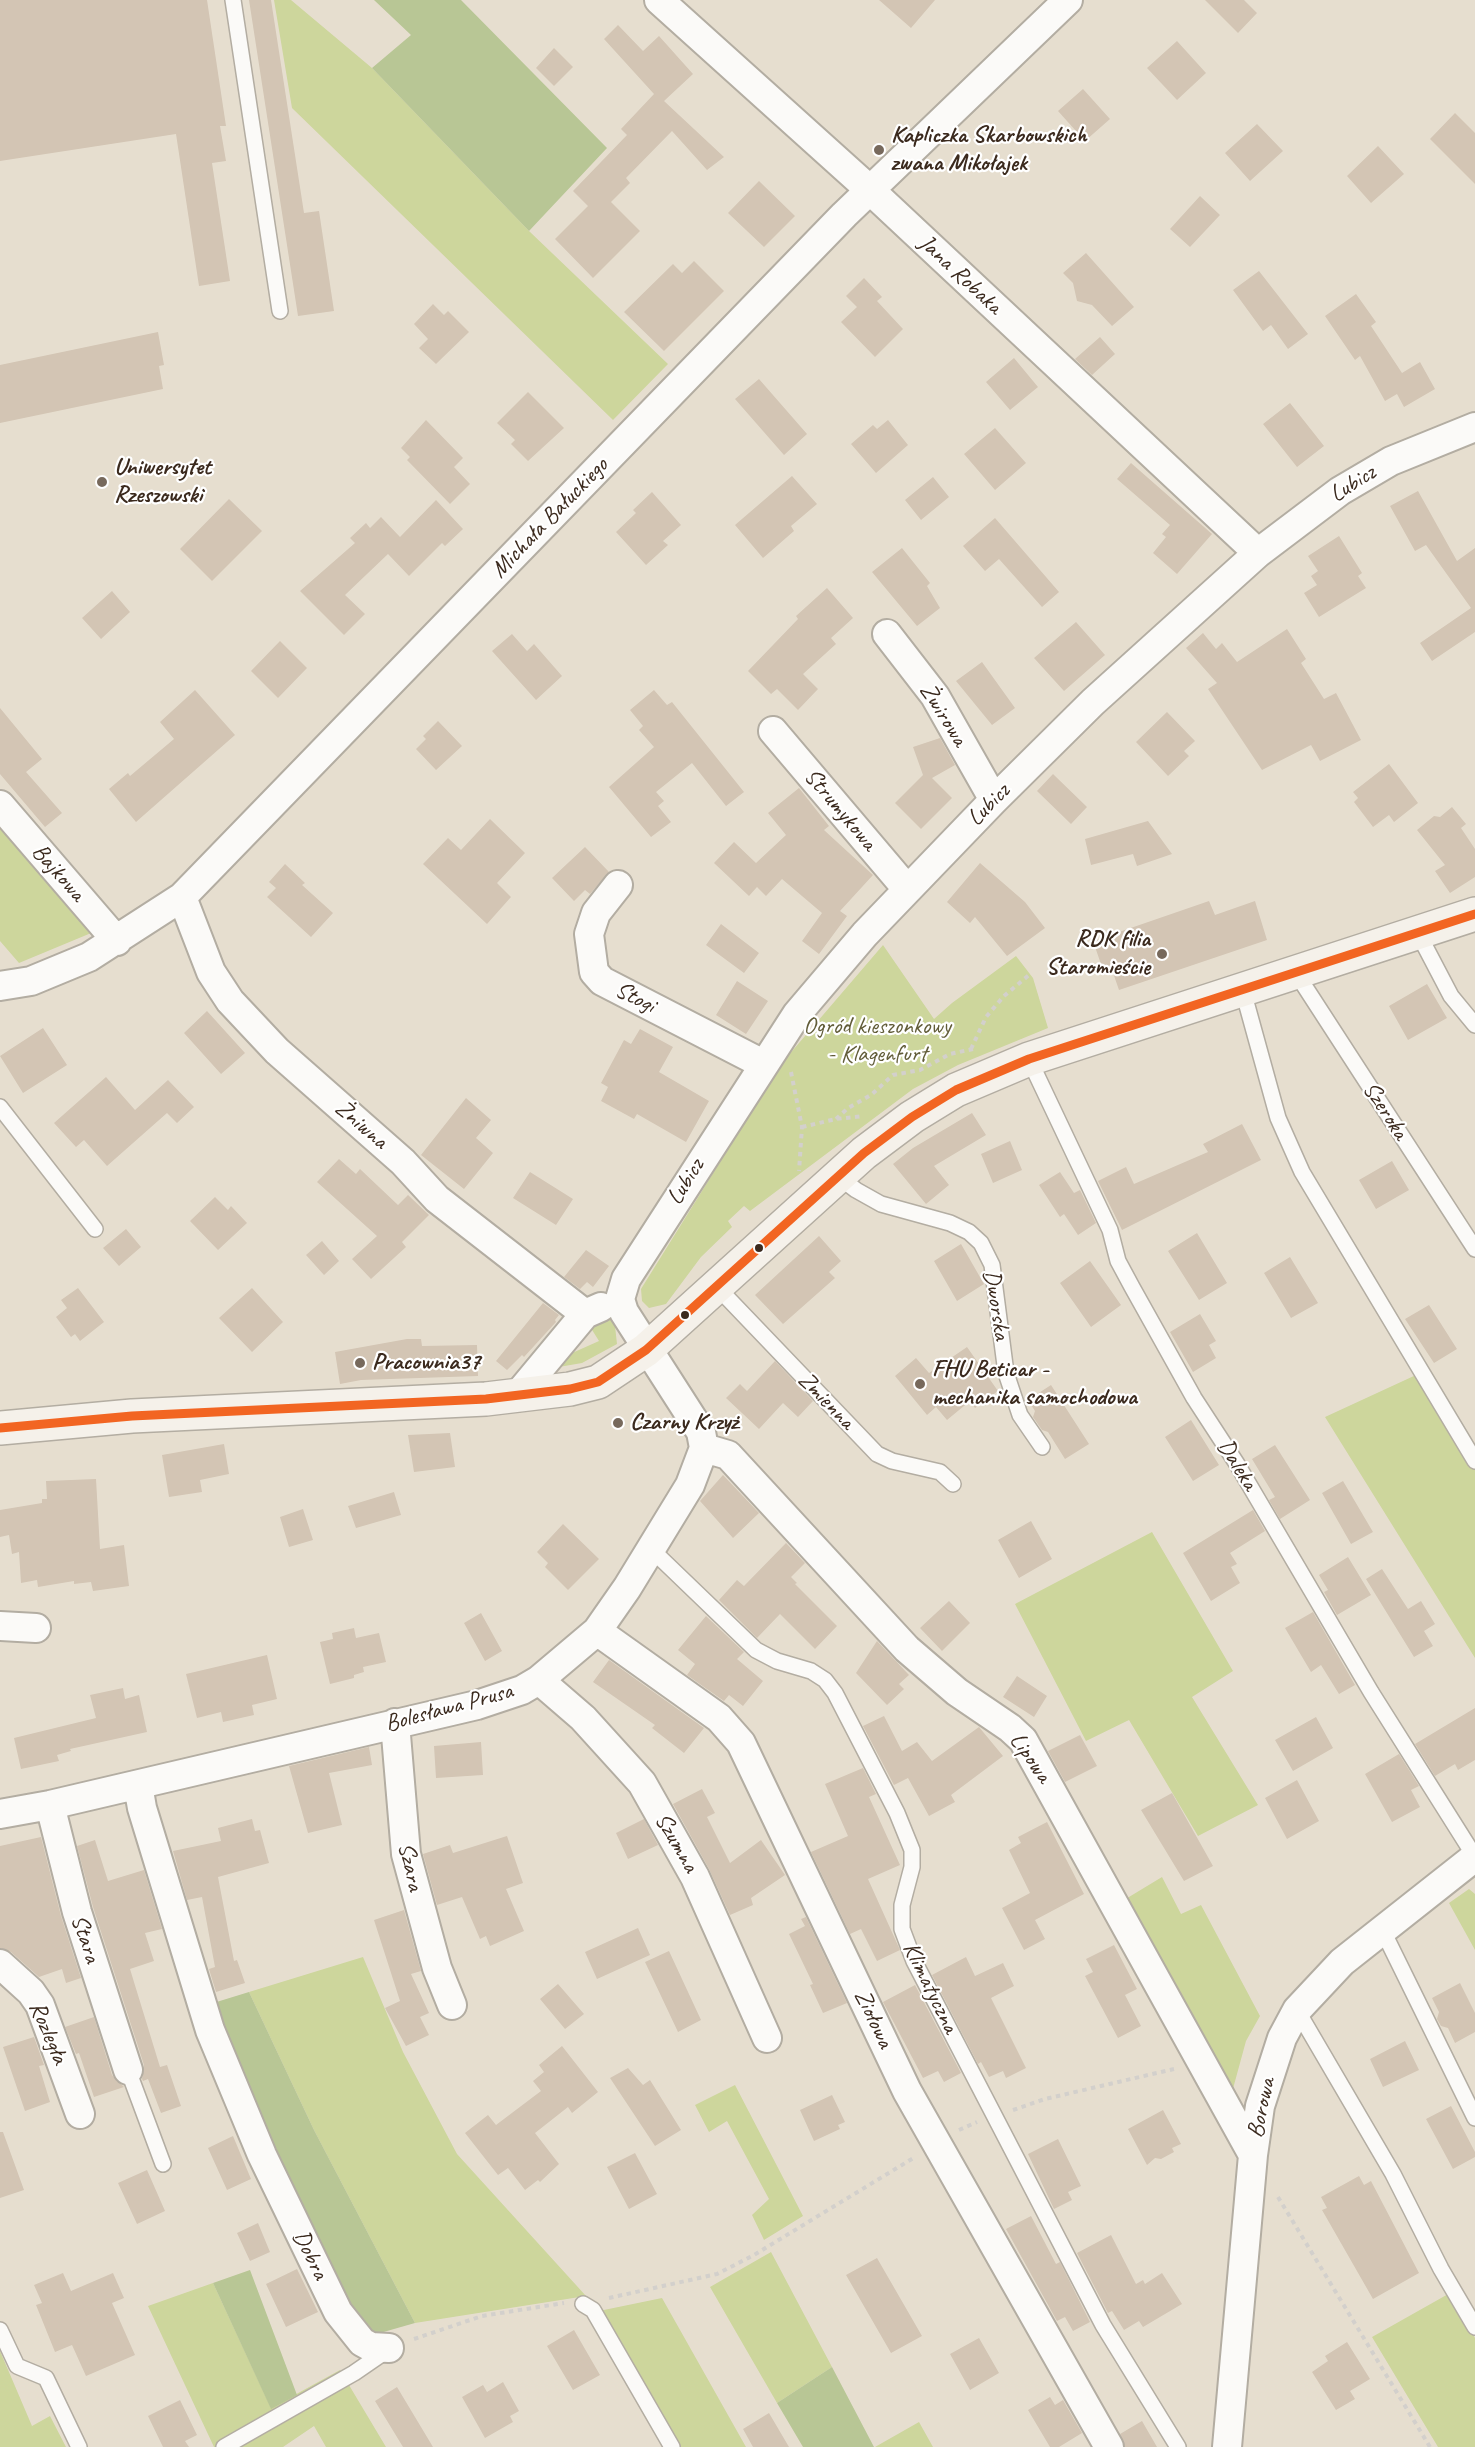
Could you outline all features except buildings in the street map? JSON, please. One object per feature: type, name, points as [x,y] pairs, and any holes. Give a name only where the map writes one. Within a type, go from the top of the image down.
[{"type":"street","name":"Jana Robaka","points":[[659,0],[870,190],[1258,553]]},
{"type":"street","name":"Michała Bałuckiego","points":[[0,986],[31,981],[59,971],[117,941],[182,897],[870,190],[1068,0]]},
{"type":"street","name":"Lubicz","points":[[620,1299],[626,1279],[776,1064],[797,1014],[907,889],[994,800],[1093,702],[1258,553],[1340,491],[1391,461],[1475,427]]},
{"type":"street","name":"Żwirowa","points":[[886,634],[935,696],[994,800]]},
{"type":"street","name":"Strumykowa","points":[[773,731],[907,889]]},
{"type":"street","name":"Bajkowa","points":[[0,805],[117,941]]},
{"type":"street","name":"Stogi","points":[[618,885],[596,913],[589,934],[594,972],[602,981],[776,1064]]},
{"type":"street","name":"Żniwna","points":[[182,897],[211,972],[230,1001],[277,1051],[403,1162],[437,1200],[585,1314]]},
{"type":"street","points":[[0,1428],[132,1416],[516,1397],[570,1389],[598,1382],[646,1350],[718,1288],[864,1153],[929,1106],[984,1077],[1029,1059],[1475,914]]},
{"type":"street","points":[[516,1397],[585,1314],[620,1299],[646,1350],[701,1432],[704,1448]]},
{"type":"street","name":"Bolesława Prusa","points":[[0,1814],[138,1785],[477,1705],[522,1690],[539,1680],[597,1631],[690,1485],[704,1448]]},
{"type":"street","name":"Lipowa","points":[[704,1448],[729,1455],[907,1649],[957,1692],[1010,1728],[1023,1740],[1253,2155]]},
{"type":"street","points":[[0,1626],[36,1628]]},
{"type":"street","name":"Ziołowa","points":[[597,1631],[719,1718],[741,1743],[907,2091],[1109,2447]]},
{"type":"street","name":"Szumna","points":[[539,1680],[583,1718],[642,1783],[695,1877],[767,2038]]},
{"type":"street","name":"Szara","points":[[395,1724],[406,1854],[437,1968],[452,2005]]},
{"type":"street","name":"Dobra","points":[[138,1785],[142,1808],[210,2030],[262,2155],[338,2312],[362,2342],[371,2347],[389,2348]]},
{"type":"street","name":"Stara","points":[[50,1805],[76,1912],[128,2070]]},
{"type":"street","name":"Borowa","points":[[1227,2447],[1253,2155],[1260,2106],[1271,2068],[1297,2010],[1342,1962],[1382,1929],[1470,1868]]},
{"type":"street","name":"Rozległa","points":[[0,1964],[31,1992],[40,2005],[80,2114]]},
{"type":"lane","points":[[233,0],[280,311]]},
{"type":"lane","points":[[1418,933],[1451,996],[1475,1025]]},
{"type":"lane","name":"Szeroka","points":[[1296,973],[1475,1249]]},
{"type":"lane","points":[[1243,991],[1278,1118],[1302,1172],[1475,1461]]},
{"type":"lane","name":"Daleka","points":[[1029,1059],[1110,1230],[1118,1261],[1131,1287],[1194,1398],[1237,1464],[1371,1692],[1470,1868]]},
{"type":"lane","points":[[0,1107],[95,1229]]},
{"type":"lane","name":"Dworska","points":[[839,1177],[881,1204],[950,1223],[969,1232],[981,1243],[993,1274],[1005,1372],[1020,1415],[1042,1447]]},
{"type":"lane","name":"Zmienna","points":[[718,1288],[877,1454],[892,1461],[940,1472],[953,1484]]},
{"type":"lane","name":"Klimatyczna","points":[[651,1549],[756,1650],[777,1661],[811,1671],[825,1680],[835,1693],[897,1813],[912,1850],[912,1867],[902,1905],[902,1929],[914,1961],[1103,2325],[1178,2447]]},
{"type":"lane","points":[[1382,1929],[1475,2118]]},
{"type":"lane","points":[[1297,2010],[1393,2174],[1441,2269],[1475,2327]]},
{"type":"lane","points":[[128,2070],[163,2163]]},
{"type":"lane","points":[[583,2304],[593,2310],[672,2447]]},
{"type":"lane","points":[[0,2330],[17,2366],[46,2378],[79,2447]]},
{"type":"lane","points":[[224,2447],[354,2373],[389,2348]]},
{"type":"path","points":[[971,1049],[986,1017],[1004,996],[1029,975]]},
{"type":"path","points":[[836,1119],[848,1108],[871,1095],[893,1075],[920,1070],[950,1054],[978,1049]]},
{"type":"path","points":[[776,1064],[802,1127],[798,1180]]},
{"type":"path","points":[[802,1127],[836,1119],[873,1116]]},
{"type":"path","points":[[389,2348],[482,2316],[567,2302],[583,2304],[717,2274],[754,2255],[869,2186],[920,2154],[935,2141],[994,2116],[1045,2099],[1201,2064]]},
{"type":"path","points":[[1277,2195],[1430,2447]]},
{"type":"green space","points":[[274,0],[291,0],[372,68],[529,231],[668,364],[613,420],[292,108]]},
{"type":"green space","points":[[374,0],[461,0],[607,148],[529,231],[372,68],[411,35]]},
{"type":"green space","points":[[0,820],[96,931],[19,963],[0,941]]},
{"type":"green space","name":"Ogród kieszonkowy - Klagenfurt","points":[[883,945],[934,1019],[1016,956],[1033,978],[1048,1028],[958,1065],[913,1089],[750,1211],[744,1206],[728,1221],[732,1227],[701,1257],[666,1304],[649,1308],[642,1301],[641,1289],[781,1064]]},
{"type":"green space","points":[[607,1316],[611,1318],[615,1326],[617,1344],[582,1363],[553,1368],[561,1358],[599,1341],[589,1325]]},
{"type":"green space","points":[[1416,1375],[1475,1470],[1475,1658],[1325,1417]]},
{"type":"green space","points":[[1152,1532],[1233,1671],[1192,1697],[1258,1805],[1198,1836],[1129,1720],[1086,1741],[1015,1604]]},
{"type":"green space","points":[[1162,1877],[1181,1914],[1201,1905],[1260,2016],[1246,2041],[1231,2096],[1124,1900]]},
{"type":"green space","points":[[1469,1889],[1475,1894],[1475,1950],[1449,1903]]},
{"type":"green space","points":[[363,1957],[403,2052],[457,2154],[586,2296],[415,2323],[314,2130],[249,1992]]},
{"type":"green space","points":[[249,1992],[314,2130],[415,2323],[373,2335],[346,2308],[210,2004]]},
{"type":"green space","points":[[735,2085],[803,2216],[764,2240],[752,2215],[769,2199],[727,2121],[709,2132],[695,2105]]},
{"type":"green space","points":[[771,2252],[832,2367],[777,2403],[710,2287]]},
{"type":"green space","points":[[250,2270],[297,2395],[271,2409],[213,2283]]},
{"type":"green space","points":[[213,2283],[271,2408],[340,2370],[386,2447],[326,2447],[314,2426],[283,2447],[214,2447],[148,2306]]},
{"type":"green space","points":[[1450,2293],[1475,2338],[1475,2447],[1438,2447],[1372,2337]]},
{"type":"green space","points":[[662,2298],[746,2447],[680,2447],[599,2311]]},
{"type":"green space","points":[[0,2351],[32,2426],[50,2416],[66,2447],[0,2447]]},
{"type":"green space","points":[[832,2367],[874,2447],[803,2447],[777,2403]]},
{"type":"green space","points":[[919,2422],[933,2447],[875,2447]]},
{"type":"transit line","points":[[0,1428],[132,1416],[486,1399],[570,1389],[598,1382],[646,1350],[864,1153],[912,1117],[956,1090],[1029,1059],[1475,914]]},
{"type":"place","name":"Kapliczka Skarbowskich zwana Mikołajek","points":[[879,150]]},
{"type":"place","name":"Uniwersytet Rzeszowski","points":[[102,482]]},
{"type":"place","name":"RDK filia Staromieście","points":[[1162,954]]},
{"type":"place","name":"Pracownia37","points":[[360,1363]]},
{"type":"place","name":"FHU Beticar - mechanika samochodowa","points":[[920,1384]]},
{"type":"place","name":"Czarny Krzyż","points":[[618,1423]]}]
